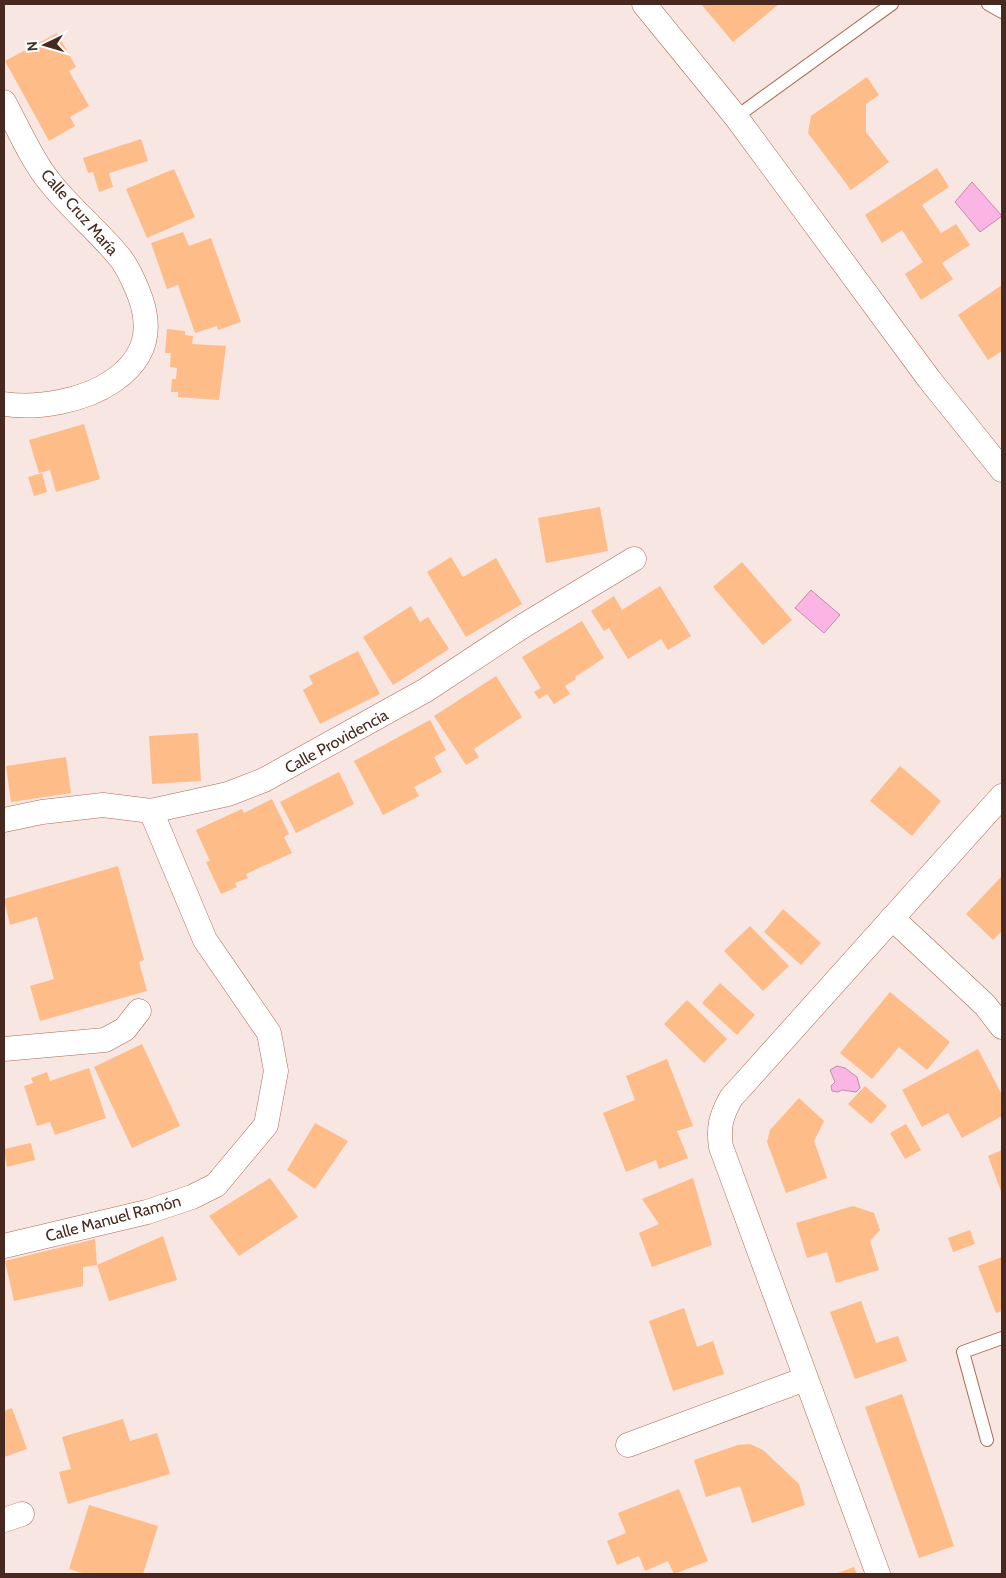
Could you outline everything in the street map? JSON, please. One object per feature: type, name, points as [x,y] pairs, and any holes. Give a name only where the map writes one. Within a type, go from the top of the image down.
[{"type":"street","points":[[644,4],[736,118],[929,379],[1002,470]]},
{"type":"street","name":"Calle Cruz María","points":[[4,102],[47,179],[80,217],[117,254],[133,280],[142,302],[147,326],[144,342],[136,357],[125,372],[109,384],[86,394],[50,403],[4,404]]},
{"type":"street","name":"Calle Providencia","points":[[4,820],[42,812],[103,805],[152,811],[228,794],[264,780],[426,690],[523,626],[634,560]]},
{"type":"street","points":[[878,1574],[721,1147],[718,1128],[722,1114],[731,1098],[1002,796]]},
{"type":"street","name":"Calle Manuel Ramón","points":[[4,1246],[147,1212],[192,1197],[216,1185],[266,1125],[276,1071],[269,1033],[205,940],[152,811]]},
{"type":"street","points":[[892,918],[985,1005],[1002,1027]]},
{"type":"street","points":[[4,1048],[105,1040],[125,1029],[139,1012]]},
{"type":"street","points":[[628,1445],[805,1378]]},
{"type":"lane","points":[[736,118],[892,4]]},
{"type":"lane","points":[[988,4],[1002,12]]},
{"type":"lane","points":[[987,1440],[962,1352],[1002,1338]]},
{"type":"shaded area","points":[[972,182],[1002,216],[980,232],[955,202]]},
{"type":"shaded area","points":[[811,590],[840,615],[824,633],[795,608]]},
{"type":"shaded area","points":[[837,1066],[845,1068],[857,1077],[860,1088],[856,1092],[832,1091],[831,1086],[835,1082],[830,1070]]},
{"type":"building","points":[[701,4],[779,4],[733,42]]},
{"type":"building","points":[[57,33],[76,67],[69,71],[89,106],[70,117],[75,126],[49,141],[5,61]]},
{"type":"building","points":[[867,77],[879,95],[866,104],[866,132],[889,162],[851,190],[808,133],[811,116]]},
{"type":"building","points":[[141,139],[148,161],[109,173],[113,187],[99,192],[93,172],[88,173],[83,158]]},
{"type":"building","points":[[937,168],[949,187],[922,205],[941,233],[956,224],[970,245],[942,263],[953,279],[921,300],[905,274],[923,262],[902,230],[882,243],[865,215]]},
{"type":"building","points":[[174,169],[195,217],[147,238],[126,189]]},
{"type":"building","points":[[183,232],[189,246],[211,238],[241,322],[218,330],[217,326],[195,333],[178,285],[167,289],[151,243]]},
{"type":"building","points":[[1002,285],[1002,351],[988,360],[958,315]]},
{"type":"building","points":[[167,329],[185,331],[185,335],[193,336],[192,344],[226,346],[219,400],[178,397],[178,392],[171,392],[172,379],[176,379],[177,368],[170,367],[171,353],[165,353]]},
{"type":"building","points":[[84,424],[100,479],[56,492],[50,470],[39,473],[29,440]]},
{"type":"building","points":[[42,473],[47,492],[34,496],[28,477]]},
{"type":"building","points":[[600,507],[608,551],[546,563],[538,518]]},
{"type":"building","points":[[451,557],[463,577],[496,558],[522,604],[466,637],[427,572]]},
{"type":"building","points":[[742,562],[792,620],[763,645],[713,587]]},
{"type":"building","points":[[660,586],[691,636],[668,650],[661,639],[628,659],[609,628],[604,631],[591,611],[614,596],[622,610]]},
{"type":"building","points":[[411,606],[420,622],[428,617],[449,649],[393,685],[363,637]]},
{"type":"building","points":[[582,621],[604,658],[565,686],[570,694],[554,704],[547,694],[539,699],[534,692],[541,688],[522,657]]},
{"type":"building","points":[[358,651],[380,694],[320,724],[303,690],[313,684],[309,676]]},
{"type":"building","points":[[496,676],[522,717],[474,749],[479,757],[466,765],[434,716]]},
{"type":"building","points":[[430,720],[446,750],[434,757],[442,772],[414,787],[419,796],[383,815],[354,761]]},
{"type":"building","points":[[198,733],[201,781],[152,784],[149,736]]},
{"type":"building","points":[[66,757],[71,793],[11,802],[6,766]]},
{"type":"building","points":[[900,766],[941,801],[912,836],[870,801]]},
{"type":"building","points":[[339,772],[354,804],[296,833],[280,802]]},
{"type":"building","points":[[272,799],[289,834],[284,837],[292,853],[246,874],[248,878],[235,883],[237,887],[221,894],[206,862],[210,861],[196,830],[242,809],[244,813]]},
{"type":"building","points":[[118,866],[144,960],[139,962],[147,991],[40,1021],[30,986],[54,979],[37,917],[10,925],[4,899]]},
{"type":"building","points":[[1002,876],[1002,931],[993,940],[966,914]]},
{"type":"building","points":[[783,909],[821,943],[801,965],[764,932]]},
{"type":"building","points":[[750,926],[789,966],[763,991],[724,951]]},
{"type":"building","points":[[720,983],[755,1015],[737,1035],[702,1003]]},
{"type":"building","points":[[890,992],[950,1042],[927,1070],[899,1047],[872,1079],[840,1053]]},
{"type":"building","points":[[687,1000],[727,1039],[704,1063],[664,1024]]},
{"type":"building","points":[[142,1044],[180,1126],[132,1148],[94,1067]]},
{"type":"building","points":[[978,1049],[1002,1095],[1002,1116],[962,1138],[948,1113],[922,1127],[902,1090]]},
{"type":"building","points":[[667,1059],[693,1126],[677,1131],[688,1158],[659,1169],[656,1160],[626,1172],[603,1113],[635,1100],[626,1076]]},
{"type":"building","points":[[89,1068],[106,1118],[55,1135],[50,1122],[37,1126],[24,1086],[33,1083],[31,1078],[47,1072],[50,1081]]},
{"type":"building","points":[[865,1086],[887,1106],[871,1124],[848,1104]]},
{"type":"building","points":[[799,1098],[824,1121],[814,1141],[827,1178],[786,1193],[767,1142],[770,1130]]},
{"type":"building","points":[[315,1123],[348,1141],[315,1189],[287,1170]]},
{"type":"building","points":[[906,1124],[921,1150],[905,1159],[890,1133]]},
{"type":"building","points":[[31,1143],[35,1160],[7,1167],[4,1149]]},
{"type":"building","points":[[1002,1150],[1002,1194],[988,1156]]},
{"type":"building","points":[[270,1178],[298,1217],[239,1256],[209,1216]]},
{"type":"building","points":[[693,1178],[712,1245],[652,1267],[639,1233],[659,1224],[642,1199]]},
{"type":"building","points":[[853,1206],[874,1213],[880,1230],[870,1241],[879,1270],[836,1283],[827,1252],[807,1258],[796,1223]]},
{"type":"building","points":[[970,1230],[975,1244],[953,1252],[948,1238]]},
{"type":"building","points":[[163,1236],[177,1280],[109,1301],[97,1265]]},
{"type":"building","points":[[95,1239],[97,1265],[83,1267],[83,1286],[14,1301],[5,1261]]},
{"type":"building","points":[[1002,1257],[1002,1311],[996,1313],[978,1266]]},
{"type":"building","points":[[861,1301],[876,1343],[898,1336],[907,1361],[855,1379],[830,1312]]},
{"type":"building","points":[[684,1308],[697,1347],[713,1341],[724,1374],[673,1391],[649,1321]]},
{"type":"building","points":[[902,1394],[954,1546],[919,1558],[865,1407]]},
{"type":"building","points":[[12,1408],[27,1449],[4,1457],[4,1411]]},
{"type":"building","points":[[123,1419],[130,1441],[157,1433],[170,1474],[68,1504],[59,1472],[71,1469],[62,1437]]},
{"type":"building","points":[[750,1444],[763,1450],[799,1484],[805,1505],[752,1523],[740,1486],[706,1497],[694,1460],[738,1445]]},
{"type":"building","points":[[679,1489],[708,1561],[674,1574],[668,1561],[645,1571],[639,1556],[617,1565],[607,1541],[626,1533],[618,1513]]},
{"type":"building","points":[[89,1505],[158,1526],[143,1574],[85,1574],[69,1569]]},
{"type":"building","points":[[854,1567],[857,1574],[835,1574]]}]
